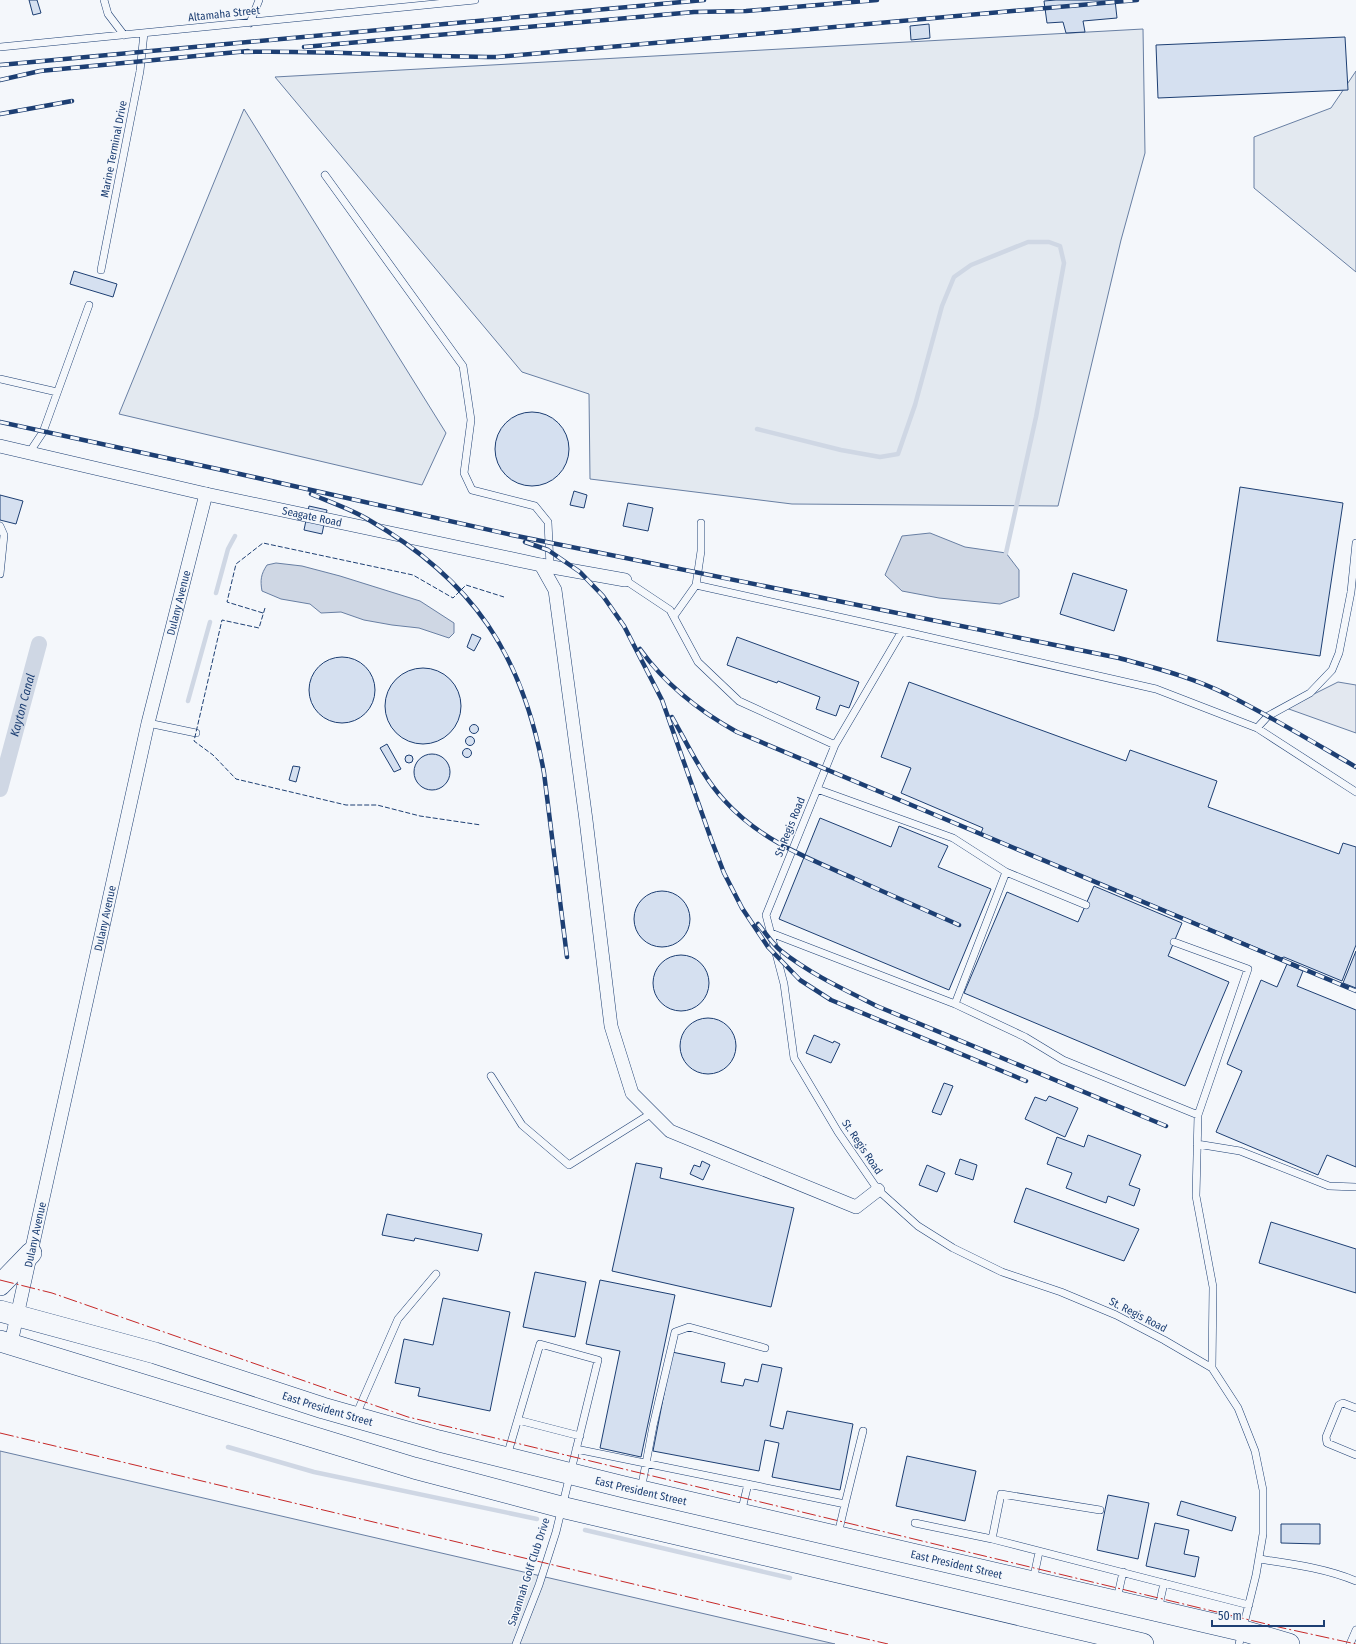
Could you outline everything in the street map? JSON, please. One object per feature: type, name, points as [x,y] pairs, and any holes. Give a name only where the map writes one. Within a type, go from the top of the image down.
[{"type":"main road","points":[[0,1285],[31,1253]]},
{"type":"main road","name":"East President Street","points":[[9,1313],[155,1353],[355,1417],[506,1458],[1157,1612],[1241,1638],[1289,1644]]},
{"type":"main road","points":[[5,1342],[414,1468],[561,1506],[1143,1644]]},
{"type":"main road","points":[[226,1411],[322,1431],[332,1431],[344,1428],[355,1417]]},
{"type":"street","name":"Seagate Road","points":[[0,446],[206,494],[546,566],[626,580]]},
{"type":"street","name":"Dulany Avenue","points":[[5,1342],[9,1313],[31,1253],[148,723],[206,494]]},
{"type":"street","points":[[546,566],[555,590],[586,820],[611,1026],[632,1093],[670,1131],[856,1207],[878,1190]]},
{"type":"lane","points":[[104,0],[108,14],[124,35]]},
{"type":"lane","points":[[250,23],[259,0]]},
{"type":"lane","name":"Altamaha Street","points":[[0,47],[475,0]]},
{"type":"lane","name":"Marine Terminal Drive","points":[[101,270],[140,71],[144,33]]},
{"type":"lane","points":[[325,175],[463,366],[471,420],[464,472],[472,490],[535,506],[548,522],[546,566]]},
{"type":"lane","points":[[29,453],[43,432],[89,305]]},
{"type":"lane","points":[[0,379],[57,392]]},
{"type":"lane","points":[[674,616],[696,585],[702,551],[701,523]]},
{"type":"lane","points":[[0,526],[4,534],[0,574]]},
{"type":"lane","points":[[1257,728],[1268,716],[1310,693],[1332,670],[1339,652],[1351,592],[1356,543]]},
{"type":"lane","points":[[626,580],[670,610],[698,662],[739,701],[835,745]]},
{"type":"lane","points":[[696,585],[1156,689],[1257,728],[1356,792]]},
{"type":"lane","name":"St. Regis Road","points":[[902,631],[835,745],[766,915],[784,984],[794,1058],[838,1132],[878,1190],[918,1226],[953,1248],[1002,1272],[1061,1292],[1116,1315],[1164,1340],[1212,1368],[1238,1408],[1255,1451],[1263,1490],[1263,1534],[1259,1559],[1241,1638]]},
{"type":"lane","points":[[148,723],[196,733]]},
{"type":"lane","points":[[817,789],[953,838],[1006,872],[1086,905]]},
{"type":"lane","points":[[955,1004],[1006,872]]},
{"type":"lane","points":[[770,933],[955,1004],[1025,1037],[1063,1060],[1198,1115]]},
{"type":"lane","points":[[1174,942],[1248,969],[1198,1115],[1196,1196],[1213,1287],[1212,1368]]},
{"type":"lane","points":[[491,1076],[522,1124],[569,1165],[652,1113]]},
{"type":"lane","points":[[1197,1144],[1240,1151],[1329,1186],[1356,1188]]},
{"type":"lane","points":[[355,1417],[398,1319],[436,1274]]},
{"type":"lane","points":[[641,1490],[645,1464],[675,1332],[689,1327],[765,1348]]},
{"type":"lane","name":"Savannah Golf Club Drive","points":[[516,1644],[541,1578],[556,1532],[561,1506],[580,1436],[598,1360],[540,1344],[518,1420]]},
{"type":"lane","points":[[1356,1408],[1343,1403],[1338,1405],[1326,1437],[1327,1443],[1356,1455]]},
{"type":"lane","points":[[506,1458],[518,1420],[580,1436]]},
{"type":"lane","points":[[837,1536],[863,1431]]},
{"type":"lane","points":[[576,1449],[845,1504]]},
{"type":"lane","points":[[741,1514],[748,1484]]},
{"type":"lane","points":[[992,1539],[1001,1494],[1100,1510]]},
{"type":"lane","points":[[915,1523],[992,1539],[1249,1605]]},
{"type":"lane","points":[[1032,1582],[1039,1552]]},
{"type":"lane","points":[[1259,1559],[1293,1564],[1339,1574],[1356,1581]]},
{"type":"lane","points":[[1116,1602],[1123,1572]]},
{"type":"lane","points":[[1157,1612],[1164,1583]]},
{"type":"lane","points":[[1350,1644],[1356,1630]]},
{"type":"shaded area","points":[[1143,29],[1145,153],[1121,240],[1058,506],[792,504],[590,479],[589,394],[522,372],[275,77]]},
{"type":"shaded area","points":[[1356,71],[1356,272],[1254,188],[1254,137],[1331,108]]},
{"type":"shaded area","points":[[244,109],[446,433],[422,485],[119,414]]},
{"type":"shaded area","points":[[930,533],[965,547],[1006,553],[1019,570],[1019,597],[1000,604],[939,598],[902,591],[885,575],[902,536]]},
{"type":"shaded area","points":[[276,563],[302,566],[340,576],[420,601],[454,623],[454,633],[449,638],[419,628],[364,620],[341,612],[321,613],[310,604],[281,599],[262,591],[261,587],[262,574],[265,568],[267,565]]},
{"type":"shaded area","points":[[1338,682],[1356,685],[1356,733],[1286,708]]},
{"type":"shaded area","points":[[0,1451],[835,1644],[0,1644]]},
{"type":"building","points":[[29,0],[37,0],[41,13],[33,15]]},
{"type":"building","points":[[1115,0],[1117,18],[1083,21],[1085,32],[1066,33],[1063,22],[1047,23],[1044,1]]},
{"type":"building","points":[[929,24],[930,38],[911,40],[910,26]]},
{"type":"building","points":[[1345,37],[1348,90],[1158,98],[1156,45]]},
{"type":"building","points":[[74,271],[117,284],[113,297],[70,284]]},
{"type":"building","points":[[532,412],[553,418],[563,428],[569,449],[563,470],[553,480],[532,486],[511,480],[501,470],[495,449],[501,428],[511,418]]},
{"type":"building","points":[[1240,487],[1343,503],[1320,656],[1217,641]]},
{"type":"building","points":[[574,491],[587,495],[584,508],[570,505]]},
{"type":"building","points":[[0,495],[23,501],[16,524],[0,520]]},
{"type":"building","points":[[628,503],[653,508],[648,531],[623,526]]},
{"type":"building","points":[[309,506],[327,510],[322,534],[304,530]]},
{"type":"building","points":[[1073,573],[1127,590],[1114,631],[1060,614]]},
{"type":"building","points":[[472,634],[481,638],[474,651],[467,647]]},
{"type":"building","points":[[737,637],[859,682],[849,708],[840,705],[836,716],[816,709],[820,697],[778,681],[777,683],[727,665]]},
{"type":"building","points":[[336,657],[348,657],[360,662],[370,672],[375,684],[373,703],[360,718],[348,723],[336,723],[324,718],[314,708],[309,696],[309,684],[314,672],[324,662]]},
{"type":"building","points":[[423,668],[438,671],[450,679],[458,691],[461,706],[458,721],[450,733],[438,741],[423,744],[408,741],[396,733],[388,721],[385,706],[388,691],[396,679],[408,671]]},
{"type":"building","points":[[909,682],[1126,761],[1130,750],[1217,781],[1208,807],[1339,854],[1343,843],[1356,847],[1356,945],[1342,981],[1284,957],[1281,958],[981,833],[983,828],[901,793],[911,768],[881,757]]},
{"type":"building","points":[[472,725],[476,725],[478,729],[476,733],[472,733],[470,731],[470,727]]},
{"type":"building","points":[[468,737],[472,737],[474,741],[472,745],[468,745],[466,743],[466,739]]},
{"type":"building","points":[[387,744],[401,769],[394,772],[380,748]]},
{"type":"building","points":[[465,749],[469,749],[471,753],[469,757],[465,757],[463,755],[463,751]]},
{"type":"building","points":[[432,754],[445,759],[450,772],[445,785],[432,790],[419,785],[414,772],[419,759]]},
{"type":"building","points":[[407,755],[411,755],[413,759],[411,763],[407,763],[405,761],[405,757]]},
{"type":"building","points":[[293,766],[300,767],[296,782],[289,780]]},
{"type":"building","points":[[820,818],[891,847],[899,826],[948,846],[938,867],[991,889],[949,990],[779,919]]},
{"type":"building","points":[[1094,886],[1182,923],[1168,956],[1229,982],[1185,1086],[964,993],[1007,892],[1078,922]]},
{"type":"building","points":[[656,891],[668,891],[678,895],[686,903],[690,913],[690,925],[686,935],[678,943],[668,947],[656,947],[646,943],[638,935],[634,925],[634,913],[638,903],[646,895]]},
{"type":"building","points":[[1356,951],[1356,988],[1343,983]]},
{"type":"building","points":[[675,955],[687,955],[697,959],[705,967],[709,977],[709,989],[705,999],[697,1007],[687,1011],[675,1011],[665,1007],[657,999],[653,989],[653,977],[657,967],[665,959]]},
{"type":"building","points":[[1287,964],[1303,971],[1297,986],[1356,1010],[1356,1167],[1327,1155],[1318,1175],[1216,1132],[1242,1071],[1227,1064],[1261,980],[1277,987]]},
{"type":"building","points":[[702,1018],[714,1018],[724,1022],[732,1030],[736,1040],[736,1052],[732,1062],[724,1070],[714,1074],[702,1074],[692,1070],[684,1062],[680,1052],[680,1040],[684,1030],[692,1022]]},
{"type":"building","points":[[814,1035],[833,1043],[834,1041],[840,1044],[831,1063],[806,1053]]},
{"type":"building","points":[[944,1083],[953,1086],[941,1115],[932,1112]]},
{"type":"building","points":[[1049,1096],[1078,1108],[1065,1137],[1025,1119],[1035,1097],[1046,1101]]},
{"type":"building","points":[[1088,1135],[1141,1155],[1129,1185],[1140,1189],[1134,1206],[1108,1196],[1106,1203],[1066,1188],[1072,1173],[1047,1164],[1057,1137],[1084,1147]]},
{"type":"building","points":[[960,1159],[977,1165],[973,1180],[955,1174]]},
{"type":"building","points":[[702,1161],[710,1165],[703,1180],[690,1174],[694,1165],[700,1167]]},
{"type":"building","points":[[636,1163],[662,1168],[660,1178],[794,1208],[771,1307],[612,1271]]},
{"type":"building","points":[[927,1165],[945,1173],[937,1192],[919,1185]]},
{"type":"building","points":[[1026,1188],[1139,1229],[1124,1261],[1014,1222]]},
{"type":"building","points":[[387,1214],[482,1234],[478,1251],[415,1238],[414,1241],[382,1235]]},
{"type":"building","points":[[1271,1222],[1356,1249],[1356,1293],[1259,1263]]},
{"type":"building","points":[[535,1272],[586,1282],[575,1337],[523,1327]]},
{"type":"building","points":[[600,1280],[675,1295],[641,1457],[600,1448],[620,1351],[586,1344]]},
{"type":"building","points":[[443,1298],[510,1312],[490,1411],[418,1396],[420,1388],[395,1383],[404,1339],[433,1345]]},
{"type":"building","points":[[672,1352],[725,1363],[721,1382],[743,1386],[745,1379],[758,1382],[762,1364],[782,1368],[770,1426],[783,1429],[787,1411],[853,1424],[840,1490],[772,1477],[779,1443],[765,1440],[759,1471],[653,1451]]},
{"type":"building","points":[[907,1456],[976,1471],[965,1521],[896,1506]]},
{"type":"building","points":[[1108,1495],[1149,1503],[1138,1559],[1097,1550]]},
{"type":"building","points":[[1181,1501],[1236,1517],[1232,1531],[1177,1515]]},
{"type":"building","points":[[1155,1523],[1189,1530],[1184,1554],[1199,1557],[1195,1577],[1146,1566]]},
{"type":"building","points":[[1281,1524],[1320,1524],[1320,1544],[1281,1543]]},
{"type":"waterway","points":[[757,429],[841,450],[880,457],[898,454],[915,405],[942,306],[954,277],[971,265],[1028,242],[1049,242],[1060,246],[1064,263],[1036,417],[1006,553]]},
{"type":"waterway","points":[[216,593],[228,549],[235,536]]},
{"type":"waterway","points":[[188,701],[210,622]]},
{"type":"waterway","name":"Kayton Canal","points":[[0,789],[39,644]]},
{"type":"waterway","points":[[228,1447],[314,1472],[537,1519]]},
{"type":"waterway","points":[[585,1530],[790,1578]]},
{"type":"railway","points":[[0,65],[704,0]]},
{"type":"railway","points":[[304,47],[694,12],[746,11],[877,0]]},
{"type":"railway","points":[[244,52],[307,52],[497,57],[1137,0]]},
{"type":"railway","points":[[0,80],[40,71],[248,51]]},
{"type":"railway","points":[[0,114],[72,101]]},
{"type":"railway","points":[[0,422],[512,535],[1119,658],[1173,673],[1213,688],[1275,720],[1356,767]]},
{"type":"railway","points":[[311,494],[348,509],[369,520],[406,543],[437,568],[465,595],[488,625],[507,657],[522,692],[535,731],[544,773],[567,957]]},
{"type":"railway","points":[[525,542],[548,550],[580,572],[603,596],[624,626],[662,700],[724,873],[742,908],[768,947],[800,980],[831,1000],[1026,1081]]},
{"type":"railway","points":[[640,649],[660,674],[684,696],[709,715],[737,732],[1356,991]]},
{"type":"railway","points":[[672,717],[696,760],[716,791],[738,814],[768,837],[818,863],[959,925]]},
{"type":"railway","points":[[758,924],[771,941],[791,959],[828,981],[879,1007],[1166,1126]]},
{"type":"fence","points":[[263,613],[227,602],[236,564],[263,543],[413,575],[453,598],[466,585],[504,597]]},
{"type":"fence","points":[[265,608],[259,628],[222,620],[194,741],[213,755],[236,779],[346,805],[377,805],[420,816],[481,825]]},
{"type":"power","points":[[0,1280],[52,1293],[408,1417],[1283,1628],[1356,1644]]},
{"type":"power","points":[[0,1433],[888,1644]]}]
